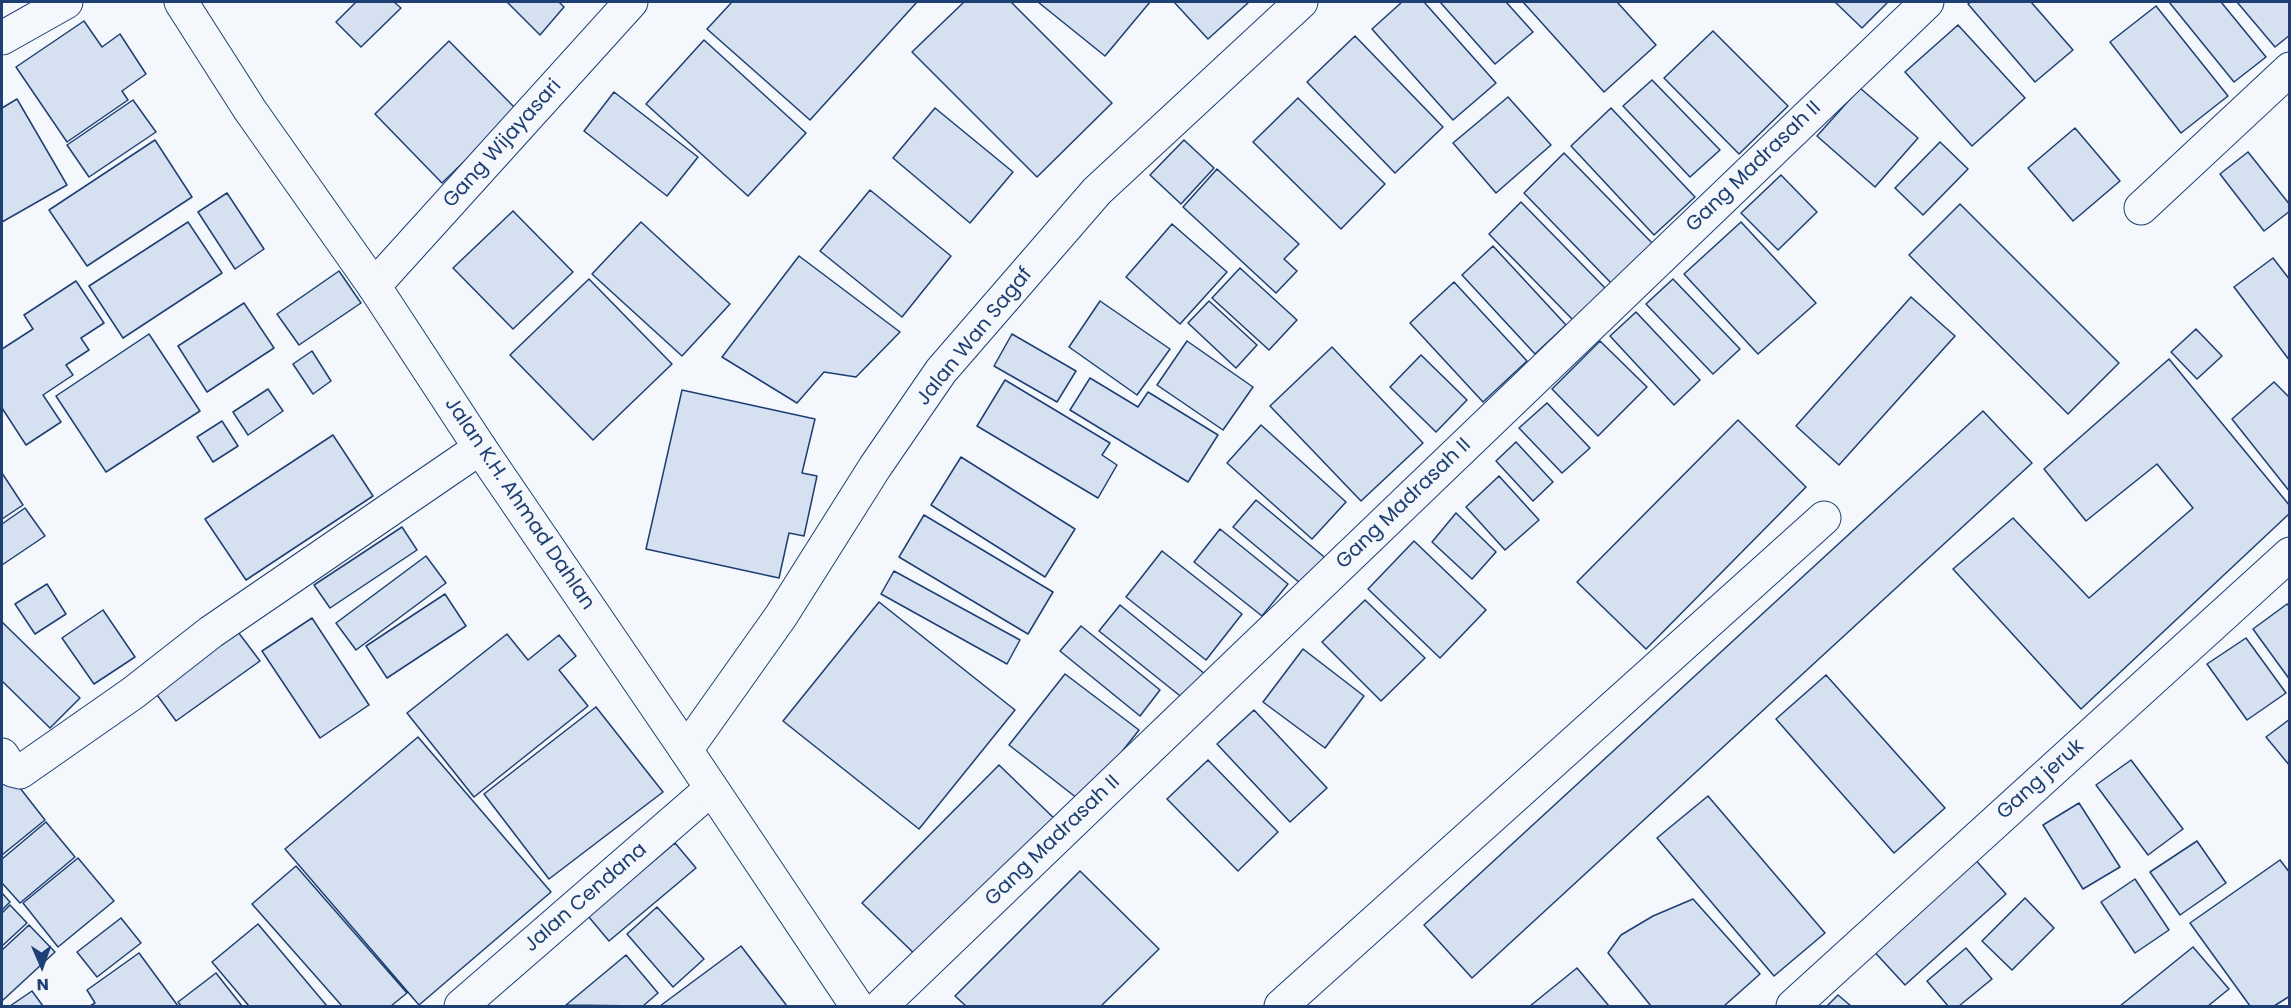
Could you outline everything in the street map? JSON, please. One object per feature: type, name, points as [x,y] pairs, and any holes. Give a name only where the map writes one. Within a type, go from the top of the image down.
[{"type":"street","points":[[2,38],[66,2]]},
{"type":"street","name":"Jalan K.H. Ahmad Dahlan","points":[[181,2],[250,110],[374,286],[480,448],[857,1006]]},
{"type":"street","name":"Gang Wijayasari","points":[[374,286],[631,2]]},
{"type":"street","name":"Jalan Wan Sagaf","points":[[686,750],[781,616],[875,467],[941,371],[1097,191],[1301,2]]},
{"type":"street","name":"Gang Madrasah II","points":[[881,1006],[1927,2]]},
{"type":"street","points":[[2141,208],[2289,69]]},
{"type":"street","points":[[2,755],[12,770],[20,772],[133,693],[211,632],[480,448]]},
{"type":"street","points":[[1281,1006],[1824,518]]},
{"type":"street","name":"Gang jeruk","points":[[1793,1006],[2289,554]]},
{"type":"street","name":"Jalan Cendana","points":[[461,1006],[711,789]]},
{"type":"building","points":[[356,2],[394,2],[401,8],[361,47],[336,22]]},
{"type":"building","points":[[507,2],[559,2],[564,7],[540,35]]},
{"type":"building","points":[[732,2],[917,2],[810,120],[707,29]]},
{"type":"building","points":[[964,2],[1011,2],[1112,103],[1037,177],[912,52]]},
{"type":"building","points":[[1038,2],[1150,2],[1105,56]]},
{"type":"building","points":[[1174,2],[1249,2],[1208,39]]},
{"type":"building","points":[[1402,2],[1424,2],[1496,83],[1453,120],[1372,29]]},
{"type":"building","points":[[1440,2],[1506,2],[1533,32],[1495,64]]},
{"type":"building","points":[[1523,2],[1617,2],[1656,45],[1604,92]]},
{"type":"building","points":[[1835,2],[1888,2],[1862,28]]},
{"type":"building","points":[[1971,2],[2031,2],[2073,50],[2035,82],[1968,4]]},
{"type":"building","points":[[2169,2],[2221,2],[2266,57],[2234,82]]},
{"type":"building","points":[[2237,2],[2290,2],[2290,35],[2275,47]]},
{"type":"building","points":[[2156,6],[2228,96],[2181,133],[2110,42]]},
{"type":"building","points":[[84,21],[102,47],[120,34],[146,74],[122,91],[128,100],[67,142],[16,67]]},
{"type":"building","points":[[1958,25],[2025,98],[1972,146],[1905,72]]},
{"type":"building","points":[[1713,31],[1788,106],[1739,154],[1664,78]]},
{"type":"building","points":[[1355,36],[1443,127],[1395,173],[1307,82]]},
{"type":"building","points":[[704,40],[806,133],[748,196],[646,104]]},
{"type":"building","points":[[449,41],[517,110],[442,183],[375,114]]},
{"type":"building","points":[[1652,80],[1720,150],[1690,177],[1623,106]]},
{"type":"building","points":[[1860,88],[1918,138],[1875,187],[1817,136]]},
{"type":"building","points":[[614,92],[698,157],[667,196],[584,131]]},
{"type":"building","points":[[1508,97],[1551,145],[1496,193],[1453,143]]},
{"type":"building","points":[[1298,98],[1385,184],[1341,229],[1253,142]]},
{"type":"building","points":[[17,99],[67,185],[2,222],[2,108]]},
{"type":"building","points":[[133,100],[156,132],[89,177],[67,145]]},
{"type":"building","points":[[935,108],[1013,172],[970,223],[893,158]]},
{"type":"building","points":[[1611,108],[1695,197],[1654,235],[1571,146]]},
{"type":"building","points":[[2075,128],[2120,181],[2073,221],[2028,168]]},
{"type":"building","points":[[155,140],[192,197],[87,266],[49,210]]},
{"type":"building","points":[[1184,140],[1214,168],[1181,204],[1150,175]]},
{"type":"building","points":[[1940,142],[1968,169],[1923,215],[1895,188]]},
{"type":"building","points":[[2248,152],[2290,205],[2290,211],[2264,231],[2220,174]]},
{"type":"building","points":[[1564,153],[1654,245],[1613,285],[1524,193]]},
{"type":"building","points":[[1217,169],[1299,244],[1284,259],[1297,271],[1276,293],[1183,207]]},
{"type":"building","points":[[1781,175],[1817,212],[1778,250],[1741,213]]},
{"type":"building","points":[[870,190],[951,256],[902,317],[820,251]]},
{"type":"building","points":[[227,193],[264,249],[235,269],[198,212]]},
{"type":"building","points":[[1521,202],[1606,289],[1573,320],[1489,234]]},
{"type":"building","points":[[1960,204],[2119,363],[2068,414],[1909,255]]},
{"type":"building","points":[[513,211],[573,272],[513,329],[453,268]]},
{"type":"building","points":[[188,222],[222,273],[123,338],[89,286]]},
{"type":"building","points":[[641,222],[730,304],[682,356],[592,274]]},
{"type":"building","points":[[1741,222],[1816,303],[1758,354],[1684,274]]},
{"type":"building","points":[[1172,224],[1227,272],[1180,324],[1126,277]]},
{"type":"building","points":[[1493,246],[1566,325],[1535,354],[1462,275]]},
{"type":"building","points":[[799,256],[900,332],[856,377],[824,372],[797,403],[722,357]]},
{"type":"building","points":[[2273,258],[2290,280],[2290,361],[2234,287]]},
{"type":"building","points":[[1240,268],[1297,320],[1269,350],[1212,298]]},
{"type":"building","points":[[339,271],[361,303],[299,345],[277,314]]},
{"type":"building","points":[[589,279],[672,364],[593,440],[510,355]]},
{"type":"building","points":[[1673,279],[1740,349],[1713,374],[1646,304]]},
{"type":"building","points":[[76,281],[104,323],[81,338],[89,350],[66,365],[73,375],[43,395],[61,422],[26,445],[2,408],[2,349],[33,329],[24,315]]},
{"type":"building","points":[[1454,282],[1527,361],[1483,402],[1410,323]]},
{"type":"building","points":[[1911,297],[1955,336],[1839,465],[1796,426]]},
{"type":"building","points":[[1100,301],[1170,349],[1137,395],[1069,347]]},
{"type":"building","points":[[1209,301],[1257,345],[1236,368],[1188,323]]},
{"type":"building","points":[[244,303],[274,348],[207,392],[178,346]]},
{"type":"building","points":[[1636,312],[1700,380],[1674,405],[1610,336]]},
{"type":"building","points":[[2196,329],[2222,356],[2197,379],[2171,352]]},
{"type":"building","points":[[149,334],[200,411],[106,472],[56,396]]},
{"type":"building","points":[[1012,334],[1076,371],[1057,402],[994,366]]},
{"type":"building","points":[[1187,341],[1253,387],[1223,430],[1157,385]]},
{"type":"building","points":[[1600,341],[1647,387],[1598,436],[1552,389]]},
{"type":"building","points":[[1332,347],[1423,443],[1361,501],[1270,406]]},
{"type":"building","points":[[312,351],[331,381],[313,394],[293,364]]},
{"type":"building","points":[[1421,355],[1467,400],[1436,432],[1390,387]]},
{"type":"building","points":[[2169,359],[2290,506],[2290,513],[2081,709],[1953,569],[2013,518],[2089,598],[2193,508],[2157,464],[2086,521],[2044,469]]},
{"type":"building","points":[[1090,378],[1138,407],[1148,392],[1218,435],[1188,482],[1070,410]]},
{"type":"building","points":[[1005,380],[1110,443],[1102,455],[1117,465],[1098,498],[977,426]]},
{"type":"building","points":[[2274,382],[2290,398],[2290,492],[2232,419]]},
{"type":"building","points":[[268,389],[283,411],[248,435],[233,412]]},
{"type":"building","points":[[682,390],[815,419],[802,473],[817,476],[804,536],[789,533],[779,578],[646,549]]},
{"type":"building","points":[[1547,403],[1590,448],[1562,473],[1519,428]]},
{"type":"building","points":[[1983,411],[2032,463],[1472,978],[1424,925]]},
{"type":"building","points":[[1738,420],[1806,487],[1646,649],[1577,582]]},
{"type":"building","points":[[222,421],[238,446],[213,462],[197,437]]},
{"type":"building","points":[[1261,425],[1346,502],[1312,539],[1227,463]]},
{"type":"building","points":[[333,435],[373,496],[246,580],[205,519]]},
{"type":"building","points":[[1516,442],[1553,482],[1533,501],[1496,461]]},
{"type":"building","points":[[961,457],[1075,529],[1045,577],[931,505]]},
{"type":"building","points":[[2,473],[23,505],[2,519]]},
{"type":"building","points":[[1499,476],[1539,520],[1505,550],[1466,507]]},
{"type":"building","points":[[1256,500],[1329,561],[1306,588],[1233,527]]},
{"type":"building","points":[[25,508],[45,536],[2,565],[2,524]]},
{"type":"building","points":[[1456,513],[1496,552],[1472,579],[1432,542]]},
{"type":"building","points":[[924,515],[1053,592],[1028,634],[899,557]]},
{"type":"building","points":[[402,527],[417,550],[330,608],[314,585]]},
{"type":"building","points":[[1220,529],[1288,584],[1262,616],[1194,562]]},
{"type":"building","points":[[1414,541],[1486,610],[1440,658],[1368,589]]},
{"type":"building","points":[[1162,551],[1242,614],[1206,660],[1126,597]]},
{"type":"building","points":[[426,556],[446,583],[356,650],[336,623]]},
{"type":"building","points":[[894,571],[1020,640],[1007,664],[881,594]]},
{"type":"building","points":[[47,584],[66,614],[35,634],[15,604]]},
{"type":"building","points":[[445,594],[466,626],[387,678],[366,646]]},
{"type":"building","points":[[1365,600],[1425,658],[1381,701],[1322,642]]},
{"type":"building","points":[[879,602],[1015,710],[919,829],[783,721]]},
{"type":"building","points":[[2287,604],[2290,607],[2290,680],[2253,629]]},
{"type":"building","points":[[1120,605],[1205,674],[1184,699],[1099,631]]},
{"type":"building","points":[[103,610],[135,657],[94,684],[62,638]]},
{"type":"building","points":[[312,618],[369,705],[320,738],[262,651]]},
{"type":"building","points":[[2,622],[80,698],[50,728],[2,681]]},
{"type":"building","points":[[1081,626],[1160,690],[1140,716],[1060,651]]},
{"type":"building","points":[[235,628],[260,661],[176,721],[152,688]]},
{"type":"building","points":[[507,634],[528,660],[559,635],[576,656],[559,670],[588,706],[474,797],[407,713]]},
{"type":"building","points":[[2246,638],[2286,693],[2247,720],[2207,664]]},
{"type":"building","points":[[1303,649],[1364,696],[1325,748],[1263,702]]},
{"type":"building","points":[[1065,674],[1139,730],[1082,802],[1009,745]]},
{"type":"building","points":[[1826,675],[1945,808],[1894,853],[1776,719]]},
{"type":"building","points":[[596,707],[663,792],[549,879],[484,794]]},
{"type":"building","points":[[1254,710],[1327,788],[1290,822],[1217,744]]},
{"type":"building","points":[[2290,719],[2290,766],[2266,737]]},
{"type":"building","points":[[418,737],[551,892],[419,1005],[285,849]]},
{"type":"building","points":[[1208,760],[1278,832],[1238,871],[1167,799]]},
{"type":"building","points":[[2131,760],[2183,829],[2148,855],[2096,785]]},
{"type":"building","points":[[2,765],[45,820],[2,855]]},
{"type":"building","points":[[999,765],[1059,823],[923,962],[862,903]]},
{"type":"building","points":[[1708,796],[1825,933],[1774,976],[1657,838]]},
{"type":"building","points":[[2079,803],[2120,867],[2083,889],[2043,825]]},
{"type":"building","points":[[46,822],[75,857],[20,903],[2,883],[2,859]]},
{"type":"building","points":[[2197,841],[2226,883],[2180,915],[2150,872]]},
{"type":"building","points":[[675,843],[696,868],[609,941],[588,916]]},
{"type":"building","points":[[1972,856],[2006,894],[1905,985],[1870,947]]},
{"type":"building","points":[[78,858],[114,901],[58,947],[23,903]]},
{"type":"building","points":[[2280,860],[2290,873],[2290,996],[2274,1006],[2250,1006],[2190,923]]},
{"type":"building","points":[[296,866],[407,993],[391,1006],[342,1006],[252,904]]},
{"type":"building","points":[[1080,871],[1159,949],[1101,1006],[966,1006],[955,996]]},
{"type":"building","points":[[2135,879],[2169,930],[2135,953],[2101,902]]},
{"type":"building","points":[[2,893],[10,902],[2,910]]},
{"type":"building","points":[[2025,898],[2054,928],[2012,970],[1982,941]]},
{"type":"building","points":[[1693,899],[1760,974],[1724,1006],[1651,1006],[1608,953],[1621,935],[1653,916]]},
{"type":"building","points":[[10,905],[27,923],[2,946],[2,913]]},
{"type":"building","points":[[657,907],[704,959],[673,987],[627,934]]},
{"type":"building","points":[[121,918],[141,943],[97,977],[77,952]]},
{"type":"building","points":[[258,924],[327,1006],[249,1006],[212,962]]},
{"type":"building","points":[[29,925],[55,952],[2,1001],[2,950]]},
{"type":"building","points":[[741,946],[787,1006],[660,1006]]},
{"type":"building","points":[[2193,947],[2229,989],[2208,1006],[2120,1006]]},
{"type":"building","points":[[1966,948],[1992,979],[1959,1006],[1948,1006],[1927,981]]},
{"type":"building","points":[[139,953],[178,1006],[90,1006],[95,1003],[87,990]]},
{"type":"building","points":[[626,955],[658,993],[643,1006],[566,1005]]},
{"type":"building","points":[[1577,968],[1609,1006],[1530,1006]]},
{"type":"building","points":[[216,973],[242,1006],[181,1006],[178,1002]]},
{"type":"building","points":[[32,991],[43,1006],[10,1006]]},
{"type":"building","points":[[1838,995],[1851,1006],[1827,1006]]}]
